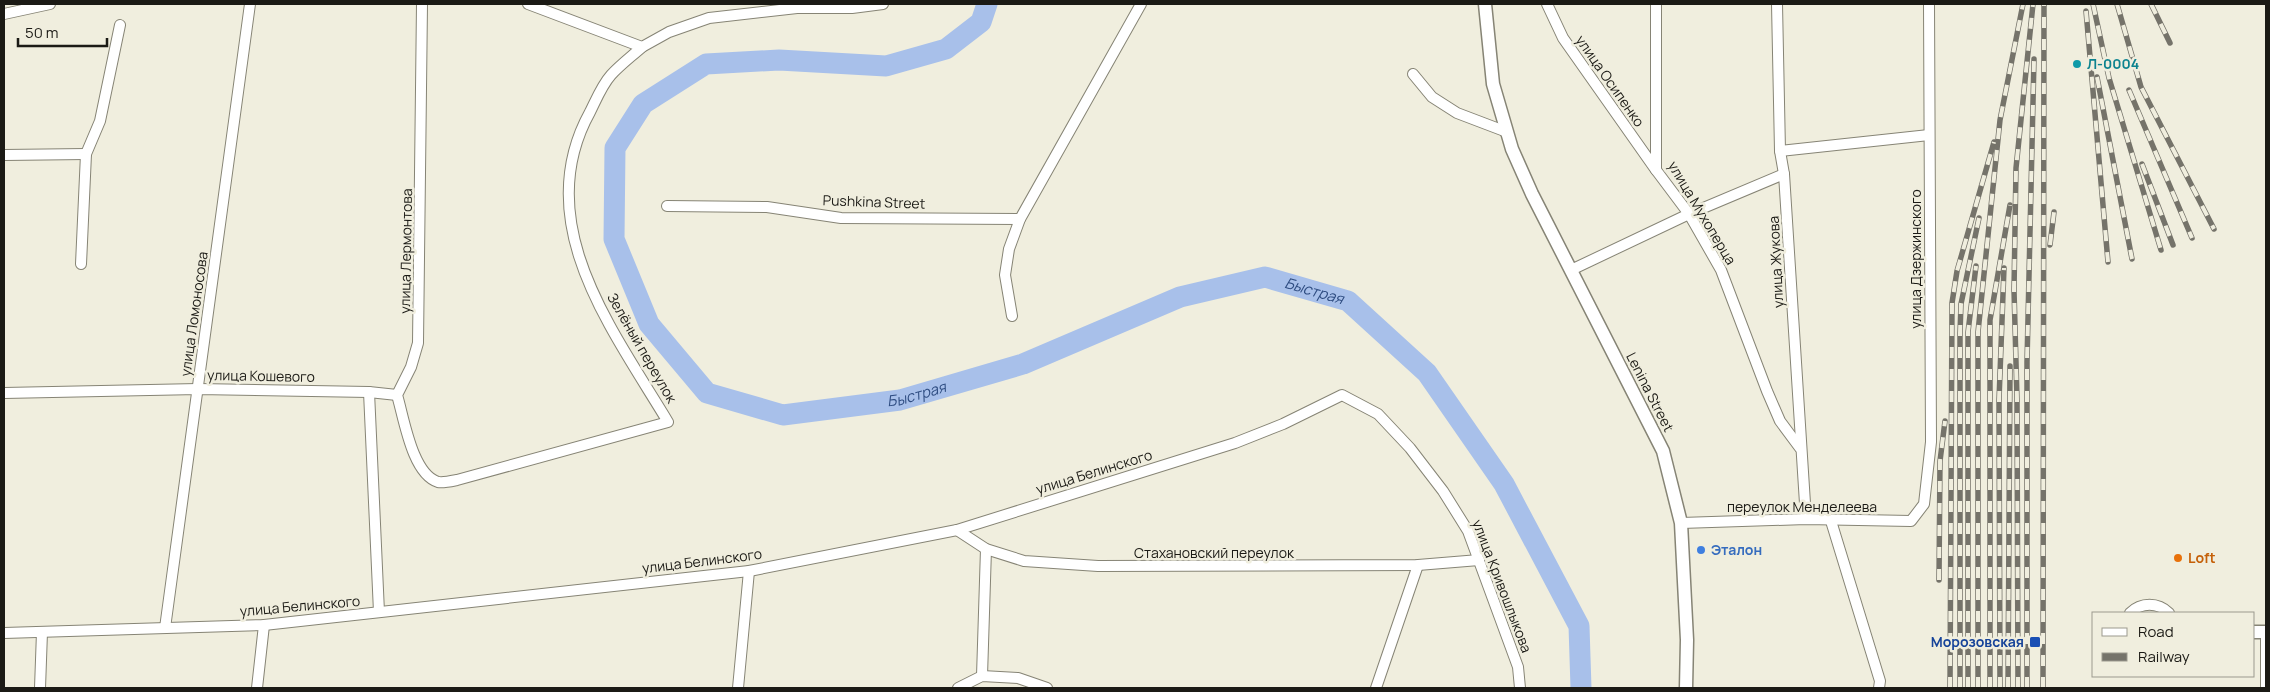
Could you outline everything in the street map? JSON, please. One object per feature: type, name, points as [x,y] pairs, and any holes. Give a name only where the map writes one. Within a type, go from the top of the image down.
[{"type":"street","points":[[4,14],[50,4]]},
{"type":"street","name":"улица Ломоносова","points":[[166,628],[250,4]]},
{"type":"street","name":"улица Лермонтова","points":[[397,395],[411,367],[418,344],[422,4]]},
{"type":"street","points":[[528,4],[642,47],[669,32],[709,18],[797,8],[852,8],[883,4]]},
{"type":"street","points":[[1012,316],[1005,275],[1008,249],[1020,219],[1141,4]]},
{"type":"street","name":"Lenina Street","points":[[1485,4],[1493,84],[1512,149],[1532,194],[1663,451],[1681,523],[1687,640],[1686,688]]},
{"type":"street","name":"улица Осипенко","points":[[1548,4],[1563,38],[1656,170]]},
{"type":"street","name":"улица Мухоперца","points":[[1656,4],[1656,170],[1689,214],[1721,270],[1780,421],[1801,449]]},
{"type":"street","name":"улица Жукова","points":[[1777,4],[1780,151],[1784,174],[1806,519]]},
{"type":"street","name":"улица Дзержинского","points":[[1919,512],[1924,504],[1931,442],[1929,4]]},
{"type":"street","points":[[81,264],[86,154],[100,121],[120,25]]},
{"type":"street","name":"Зелёный переулок","points":[[397,395],[416,459],[425,473],[438,482],[457,480],[668,422],[607,320],[580,262],[572,231],[568,192],[571,156],[584,123],[610,76],[642,47]]},
{"type":"street","points":[[1414,74],[1432,97],[1457,113],[1507,132]]},
{"type":"street","points":[[1780,151],[1929,134]]},
{"type":"street","points":[[4,155],[86,154]]},
{"type":"street","points":[[1571,270],[1689,214],[1784,174]]},
{"type":"street","name":"Pushkina Street","points":[[667,206],[767,207],[841,218],[1020,219]]},
{"type":"street","name":"улица Кошевого","points":[[4,393],[198,389],[369,392],[397,395]]},
{"type":"street","points":[[369,392],[379,612]]},
{"type":"street","name":"улица Белинского","points":[[4,633],[264,625],[749,571],[957,530],[1236,443],[1283,424],[1342,395]]},
{"type":"street","name":"улица Кривошлыкова","points":[[1342,395],[1378,414],[1410,448],[1453,506],[1468,530],[1518,667],[1520,688]]},
{"type":"street","name":"переулок Менделеева","points":[[1681,523],[1806,519],[1911,521],[1919,512]]},
{"type":"street","points":[[1831,520],[1880,681],[1879,688]]},
{"type":"street","name":"Стахановский переулок","points":[[957,530],[986,549],[1024,561],[1098,566],[1418,565],[1479,560]]},
{"type":"street","points":[[982,676],[986,549]]},
{"type":"street","points":[[1376,688],[1418,565]]},
{"type":"street","points":[[738,688],[749,571]]},
{"type":"street","points":[[2131,612],[2135,608],[2149,604],[2164,608],[2168,612]]},
{"type":"street","points":[[257,688],[264,625]]},
{"type":"street","points":[[40,688],[42,632]]},
{"type":"street","points":[[2266,632],[2266,688]]},
{"type":"street","points":[[958,688],[982,676],[1018,678],[1048,688]]},
{"type":"waterway","name":"Быстрая","points":[[987,4],[981,22],[946,49],[886,66],[779,60],[706,64],[643,104],[615,148],[614,239],[649,324],[707,393],[783,415],[900,400],[1023,364],[1180,297],[1265,277],[1348,301],[1427,373],[1504,484],[1579,626],[1581,688]]},
{"type":"railway","points":[[1978,688],[1978,332],[2000,120],[2023,4]]},
{"type":"railway","points":[[2018,688],[2017,399],[2014,290],[2016,168],[2033,4]]},
{"type":"railway","points":[[2043,688],[2044,4]]},
{"type":"railway","points":[[2093,4],[2109,78],[2161,250]]},
{"type":"railway","points":[[2117,4],[2141,87],[2214,229]]},
{"type":"railway","points":[[2151,4],[2170,43]]},
{"type":"railway","points":[[2086,11],[2108,262]]},
{"type":"railway","points":[[2027,688],[2027,362],[2034,59]]},
{"type":"railway","points":[[2097,77],[2132,259]]},
{"type":"railway","points":[[2129,90],[2192,238]]},
{"type":"railway","points":[[1950,688],[1952,303],[1957,271],[1994,142]]},
{"type":"railway","points":[[2142,164],[2173,245]]},
{"type":"railway","points":[[1990,688],[1990,320],[2010,205]]},
{"type":"railway","points":[[2050,245],[2054,212]]},
{"type":"railway","points":[[1960,688],[1961,304],[1979,218]]},
{"type":"railway","points":[[1968,688],[1968,332],[1976,266]]},
{"type":"railway","points":[[2000,688],[1999,400],[2004,268]]},
{"type":"railway","points":[[2008,688],[2010,366]]},
{"type":"railway","points":[[1939,580],[1940,461],[1945,421]]},
{"type":"place","name":"Л-0004","points":[[2077,64]]},
{"type":"place","name":"Эталон","points":[[1701,550]]},
{"type":"place","name":"Loft","points":[[2178,558]]},
{"type":"place","name":"Морозовская","points":[[2035,642]]}]
